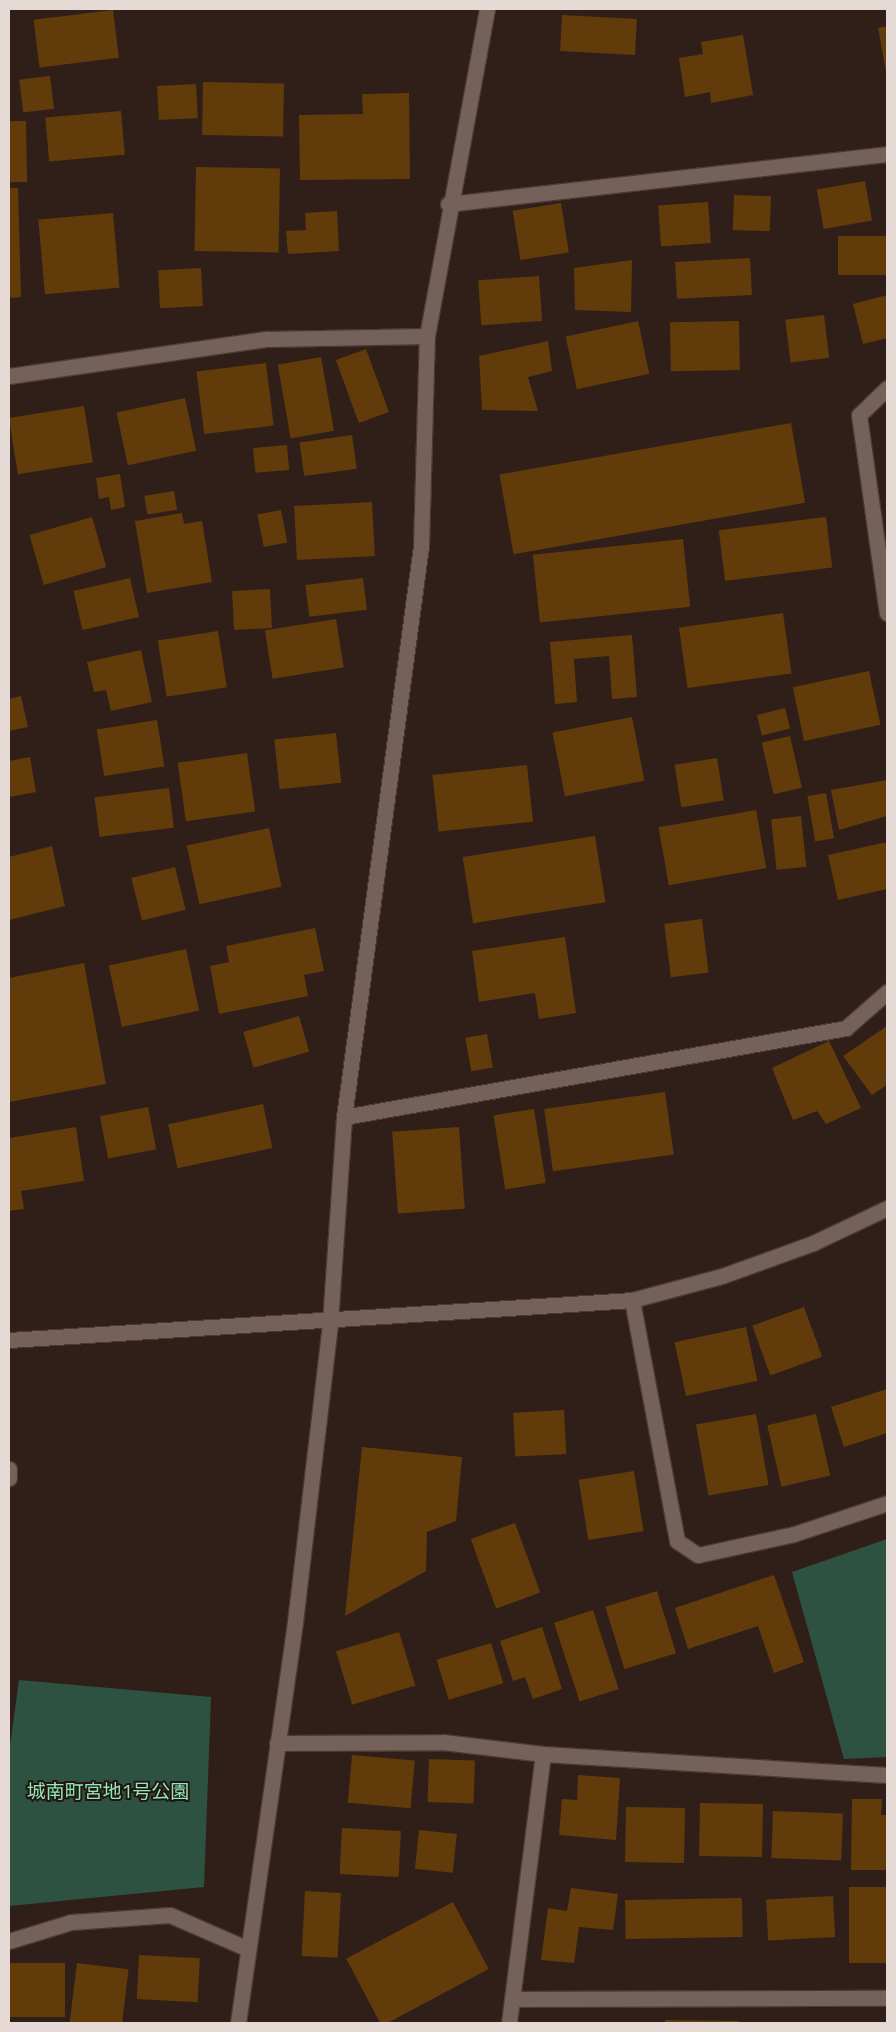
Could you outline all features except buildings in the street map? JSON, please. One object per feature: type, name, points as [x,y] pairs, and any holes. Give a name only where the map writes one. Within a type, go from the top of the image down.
[{"type":"street","points":[[238,2023],[246,1948],[277,1743],[330,1322],[344,1116],[422,546],[427,336],[448,204],[487,9]]},
{"type":"street","points":[[448,204],[887,154]]},
{"type":"street","points":[[9,376],[267,339],[427,336]]},
{"type":"street","points":[[887,388],[859,415],[887,613]]},
{"type":"street","points":[[344,1116],[846,1028],[887,992]]},
{"type":"street","points":[[9,1340],[330,1322],[632,1300],[731,1272],[813,1243],[887,1208]]},
{"type":"street","points":[[632,1300],[677,1541],[698,1555],[794,1534],[887,1503]]},
{"type":"street","points":[[9,1469],[9,1478]]},
{"type":"street","points":[[277,1743],[443,1742],[543,1754],[887,1775]]},
{"type":"street","points":[[509,2023],[543,1754]]},
{"type":"street","points":[[9,1941],[71,1922],[170,1915],[246,1948]]},
{"type":"street","points":[[512,1999],[887,1998]]},
{"type":"green space","points":[[887,1539],[887,1757],[844,1759],[792,1572]]},
{"type":"green space","name":"城南町宮地1号公園","points":[[19,1680],[211,1697],[204,1887],[9,1906],[9,1753]]}]
